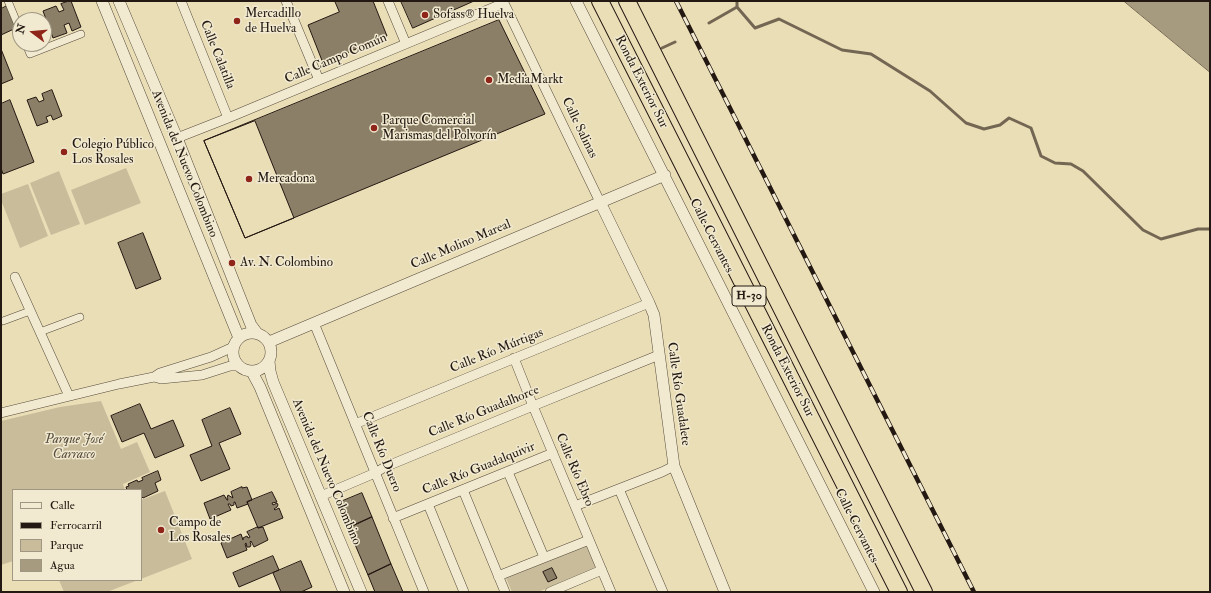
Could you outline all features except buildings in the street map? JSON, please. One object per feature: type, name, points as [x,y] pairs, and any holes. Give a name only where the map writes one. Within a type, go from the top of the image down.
[{"type":"highway","name":"Ronda Exterior Sur","points":[[600,1],[898,592]]},
{"type":"highway","name":"Ronda Exterior Sur","points":[[627,1],[924,592]]},
{"type":"street","points":[[8,1],[13,12]]},
{"type":"street","name":"Avenida del Nuevo Colombino","points":[[102,1],[239,338]]},
{"type":"street","name":"Avenida del Nuevo Colombino","points":[[119,1],[177,138],[244,310],[257,334]]},
{"type":"street","name":"Calle Calatilla","points":[[181,1],[228,118]]},
{"type":"street","points":[[286,1],[319,80]]},
{"type":"street","points":[[388,1],[406,44]]},
{"type":"street","name":"Calle Cervantes","points":[[576,1],[874,592]]},
{"type":"street","name":"Calle Campo Común","points":[[177,138],[504,2]]},
{"type":"street","name":"Calle Salinas","points":[[504,2],[600,202]]},
{"type":"street","points":[[52,45],[81,34]]},
{"type":"street","name":"Calle Molino Mareal","points":[[269,342],[665,175]]},
{"type":"street","name":"Calle Río Guadalete","points":[[600,202],[654,315],[674,466],[725,592]]},
{"type":"street","points":[[15,277],[68,396]]},
{"type":"street","name":"Calle Río Múrtigas","points":[[355,424],[649,303]]},
{"type":"street","points":[[3,321],[30,311]]},
{"type":"street","points":[[40,332],[80,317]]},
{"type":"street","name":"Calle Río Duero","points":[[314,322],[424,592]]},
{"type":"street","points":[[245,334],[257,334],[266,338],[272,352],[269,361],[262,369],[252,372],[238,366],[232,354],[233,347],[239,338],[245,334]]},
{"type":"street","points":[[1,413],[119,384],[154,377],[160,373],[211,357],[233,347]]},
{"type":"street","name":"Calle Río Guadalhorce","points":[[321,496],[375,473],[385,467],[659,355]]},
{"type":"street","name":"Calle Río Ebro","points":[[514,358],[611,592]]},
{"type":"street","name":"Avenida del Nuevo Colombino","points":[[269,361],[273,382],[361,592]]},
{"type":"street","points":[[154,377],[161,379],[202,375],[230,366],[238,366]]},
{"type":"street","points":[[252,372],[260,387],[344,592]]},
{"type":"street","name":"Calle Río Guadalquivir","points":[[393,518],[553,453]]},
{"type":"street","points":[[575,506],[674,466]]},
{"type":"street","points":[[508,472],[544,558]]},
{"type":"street","points":[[619,489],[662,592]]},
{"type":"street","points":[[463,490],[505,592]]},
{"type":"street","points":[[428,504],[464,592]]},
{"type":"street","points":[[498,576],[589,540]]},
{"type":"street","points":[[555,591],[602,570]]},
{"type":"green space","points":[[126,168],[141,203],[85,225],[71,190]]},
{"type":"green space","points":[[59,171],[80,224],[51,235],[30,183]]},
{"type":"green space","points":[[28,184],[48,236],[20,248],[1,200],[1,194]]},
{"type":"green space","name":"Parque José Carrasco","points":[[101,401],[121,449],[137,442],[150,472],[123,484],[125,489],[12,489],[12,561],[1,565],[1,421],[60,407]]},
{"type":"green space","name":"Campo de Los Rosales","points":[[165,491],[192,559],[142,579],[142,500]]},
{"type":"green space","points":[[588,544],[598,568],[538,592],[512,592],[506,578]]},
{"type":"green space","points":[[59,581],[135,581],[107,592],[64,592]]},
{"type":"water","points":[[1124,1],[1210,1],[1210,72]]},
{"type":"waterway","points":[[737,1],[737,7],[755,28],[779,19],[842,50],[871,54],[930,91],[966,123],[984,129],[1000,125],[1009,118],[1031,128],[1041,156],[1055,163],[1071,164],[1083,171],[1143,230],[1161,239],[1198,229],[1210,229]]},
{"type":"waterway","points":[[709,23],[737,7]]},
{"type":"waterway","points":[[662,48],[675,42]]},
{"type":"railway","points":[[676,1],[974,592]]},
{"type":"place","name":"Sofass® Huelva","points":[[425,15]]},
{"type":"place","name":"Mercadillo de Huelva","points":[[237,21]]},
{"type":"place","name":"MediaMarkt","points":[[489,80]]},
{"type":"place","name":"Parque Comercial Marismas del Polvorín","points":[[374,128]]},
{"type":"place","name":"Colegio Público Los Rosales","points":[[64,152]]},
{"type":"place","name":"Mercadona","points":[[249,179]]},
{"type":"place","name":"Av. N. Colombino","points":[[232,263]]},
{"type":"place","name":"Campo de Los Rosales","points":[[161,530]]}]
